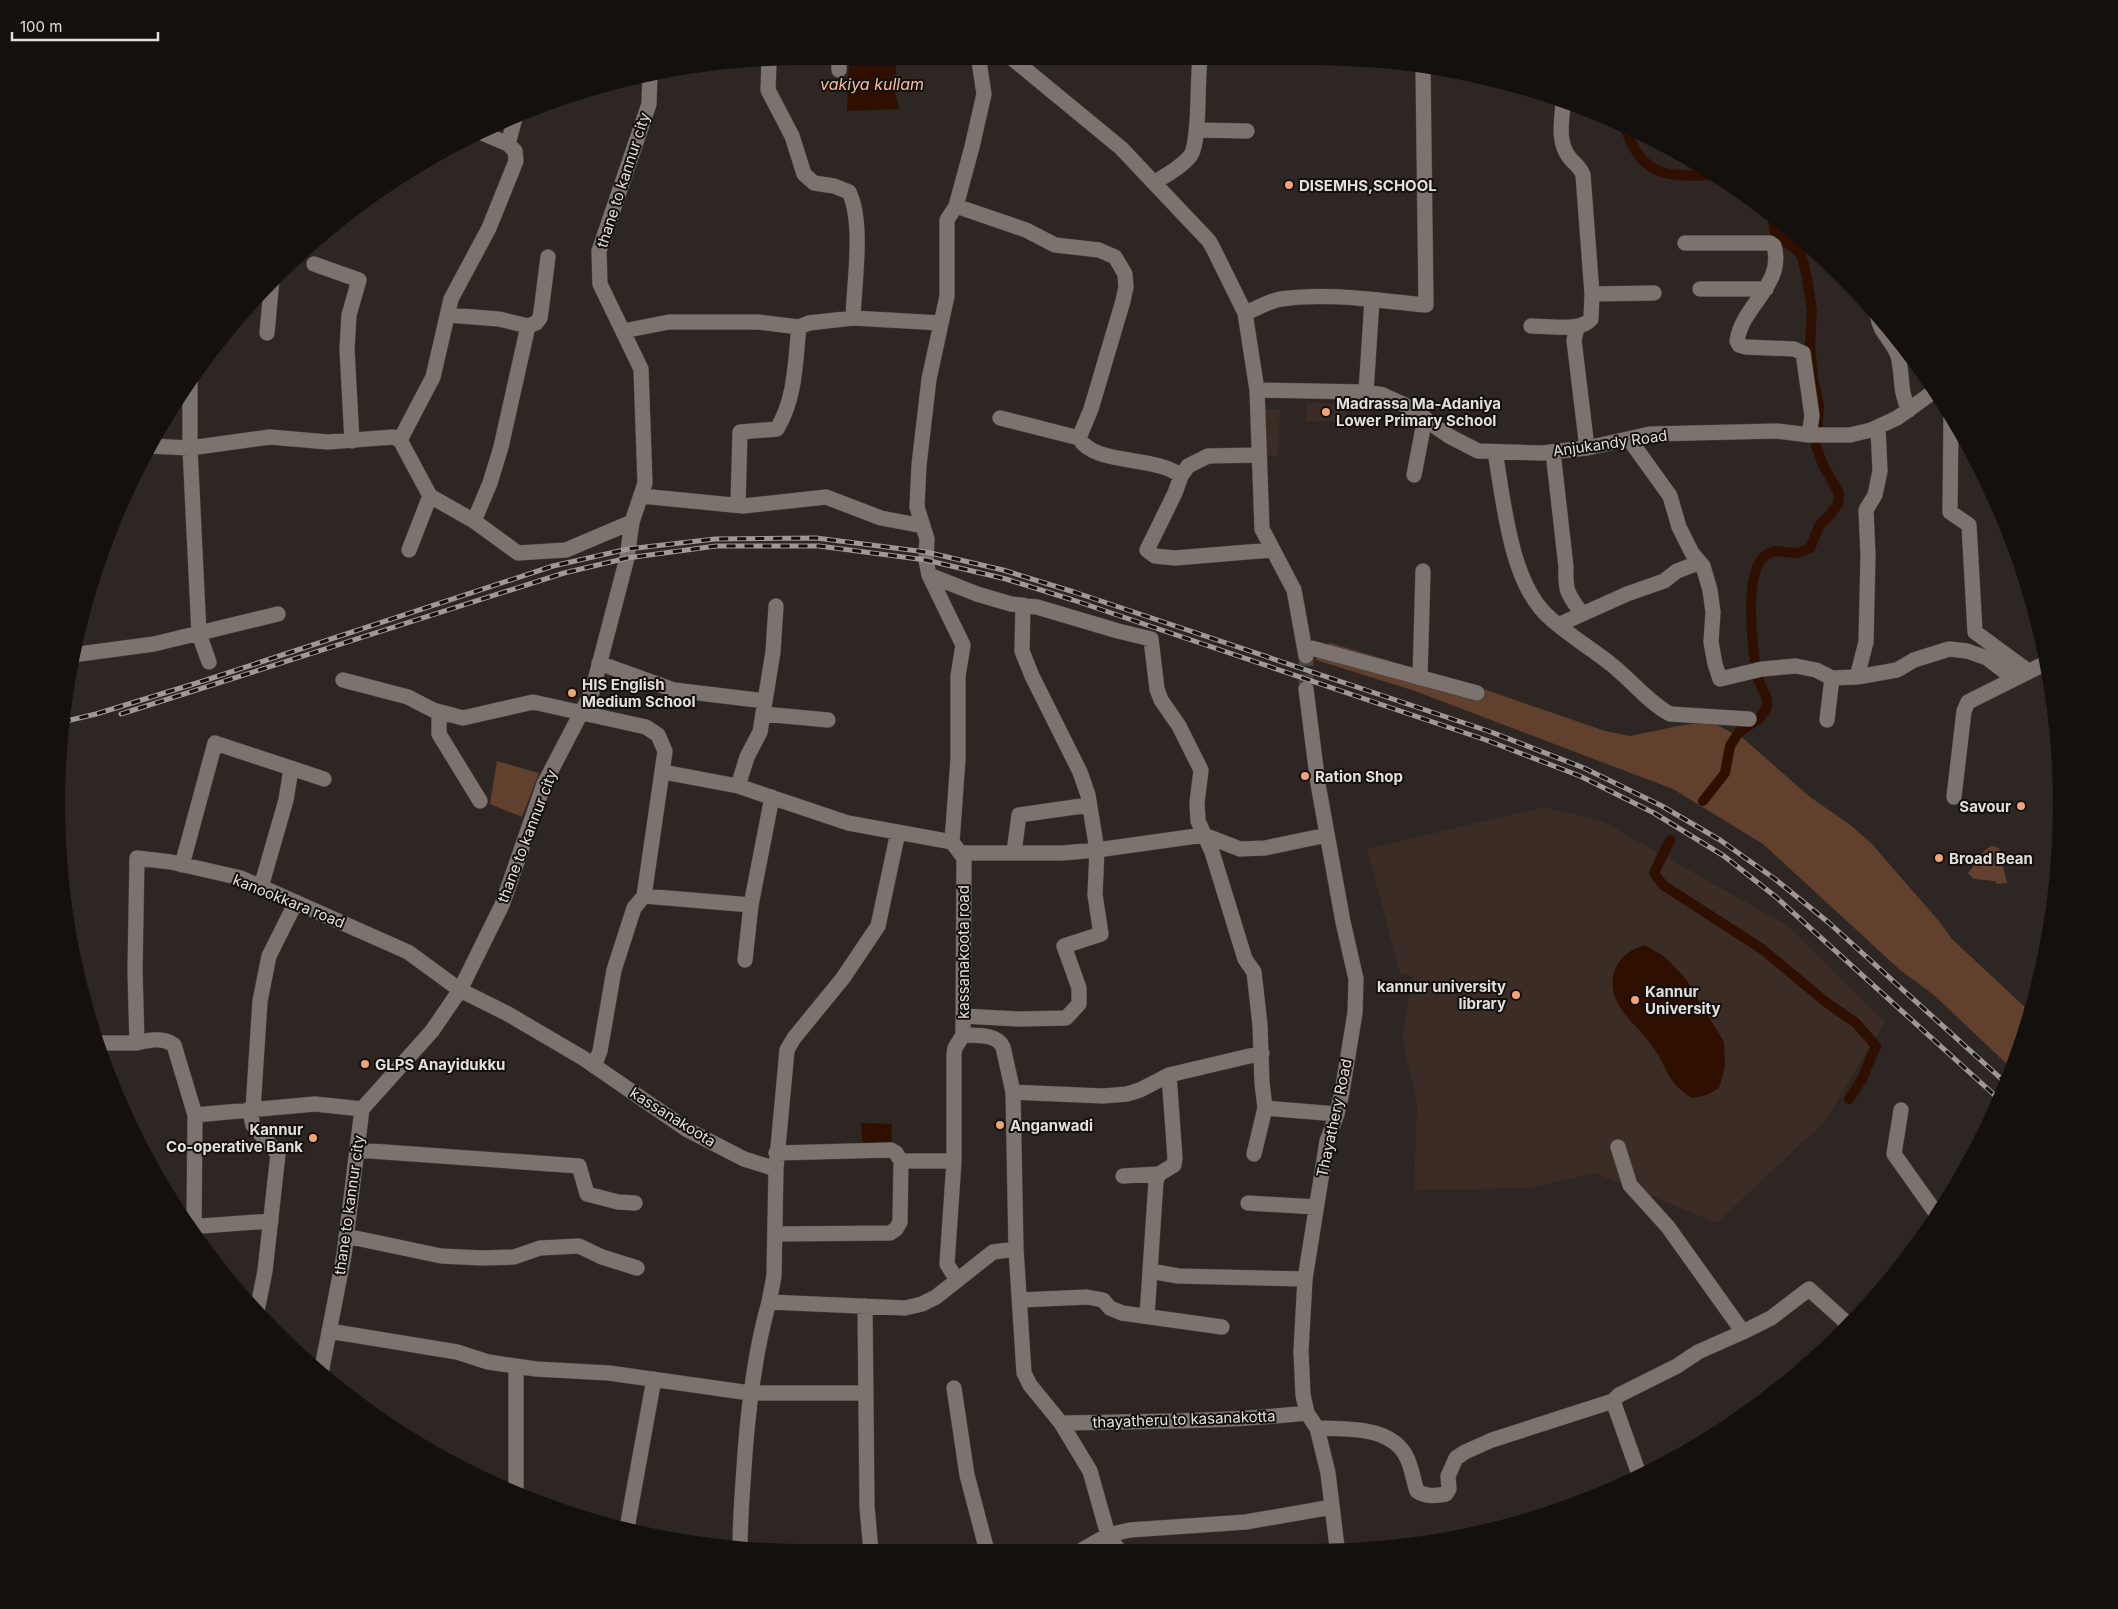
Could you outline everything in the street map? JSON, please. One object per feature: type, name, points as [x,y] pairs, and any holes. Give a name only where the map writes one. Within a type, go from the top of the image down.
[{"type":"street","points":[[980,65],[984,94],[956,206],[946,220],[946,296],[928,379],[919,465],[917,508],[927,539],[926,560],[929,575],[977,594],[1011,604],[1037,607],[1151,639],[1157,689],[1161,700],[1179,726],[1201,770],[1198,821],[1212,852],[1245,959],[1254,972],[1265,1108],[1254,1154]]},
{"type":"street","points":[[1020,65],[1121,148],[1210,241],[1245,313],[1257,390],[1262,529],[1294,590],[1305,651],[1477,693]]},
{"type":"street","points":[[1154,182],[1179,166],[1191,154],[1198,130],[1197,89],[1199,65]]},
{"type":"street","points":[[769,66],[768,90],[792,136],[804,174],[814,183],[834,186],[849,192],[853,201],[856,235],[852,318]]},
{"type":"street","points":[[1245,313],[1278,300],[1312,298],[1372,300],[1426,305],[1423,73]]},
{"type":"street","name":"thane to kannur city","points":[[323,1365],[346,1236],[362,1109],[432,1031],[460,990],[502,905],[544,784],[592,692],[627,558],[632,522],[645,483],[640,369],[600,284],[599,251],[649,104],[650,81]]},
{"type":"street","points":[[1531,326],[1577,328],[1592,319],[1592,294],[1583,175],[1580,166],[1570,158],[1561,141],[1563,108]]},
{"type":"street","points":[[508,144],[513,125]]},
{"type":"street","points":[[1198,130],[1247,131]]},
{"type":"street","points":[[400,440],[433,377],[450,299],[489,228],[516,161],[515,151],[508,144],[489,136]]},
{"type":"street","points":[[956,206],[1026,230],[1056,244],[1098,250],[1115,257],[1122,266],[1125,274],[1126,288],[1091,409],[1079,438]]},
{"type":"street","points":[[1684,243],[1770,243],[1774,246],[1776,253],[1775,269],[1766,289],[1747,314],[1737,341],[1739,345],[1746,347],[1794,349],[1803,353],[1812,416],[1810,435]]},
{"type":"street","points":[[448,315],[499,318],[528,326],[536,323],[540,318],[548,257]]},
{"type":"street","points":[[314,264],[358,280],[349,315],[347,350],[352,441]]},
{"type":"street","points":[[1700,289],[1766,289]]},
{"type":"street","points":[[1592,294],[1654,293]]},
{"type":"street","points":[[267,333],[271,294]]},
{"type":"street","points":[[1366,392],[1372,300]]},
{"type":"street","points":[[623,331],[669,322],[758,322],[798,327],[852,318],[941,323]]},
{"type":"street","points":[[474,521],[490,483],[501,447],[528,326]]},
{"type":"street","points":[[738,505],[740,432],[777,429],[784,418],[791,397],[798,327]]},
{"type":"street","points":[[1577,328],[1574,340],[1587,448]]},
{"type":"street","points":[[1891,344],[1898,357],[1901,388],[1909,410]]},
{"type":"street","name":"Anjukandy Road","points":[[1257,390],[1366,392],[1382,395],[1403,404],[1449,436],[1478,450],[1495,452],[1553,452],[1587,448],[1650,434],[1777,431],[1810,435],[1850,435],[1878,428],[1898,418],[1929,395]]},
{"type":"street","points":[[190,394],[190,448],[199,634],[209,662]]},
{"type":"street","points":[[1000,418],[1079,438],[1083,444],[1092,450],[1125,459],[1155,464],[1176,472],[1181,476]]},
{"type":"street","points":[[1414,475],[1425,418]]},
{"type":"street","points":[[1857,677],[1866,642],[1868,551],[1866,510],[1875,495],[1880,471],[1878,428]]},
{"type":"street","points":[[1951,430],[1950,512],[1969,525],[1975,632],[2028,671]]},
{"type":"street","points":[[158,446],[190,448],[270,437],[328,442],[393,437],[400,440],[430,496],[474,521],[494,537],[522,554],[566,550],[632,522]]},
{"type":"street","points":[[1629,439],[1672,500],[1676,520],[1698,563],[1703,566],[1710,590],[1713,612],[1711,642],[1720,679],[1762,669],[1796,666],[1816,670],[1832,678],[1857,677],[1897,670],[1914,660],[1949,649],[1967,651],[1987,658],[2013,678]]},
{"type":"street","points":[[1495,452],[1515,559],[1531,595],[1550,619],[1618,669],[1661,709],[1670,714],[1749,719]]},
{"type":"street","points":[[1553,452],[1566,567],[1565,585],[1582,614]]},
{"type":"street","points":[[1258,455],[1208,456],[1188,466],[1181,476],[1175,493],[1147,550],[1155,556],[1175,558],[1273,550]]},
{"type":"street","points":[[409,550],[430,496]]},
{"type":"street","points":[[641,496],[738,505],[826,497],[881,518],[923,526]]},
{"type":"street","points":[[1558,624],[1627,594],[1664,581],[1677,571],[1698,563]]},
{"type":"street","points":[[1420,678],[1423,571]]},
{"type":"street","name":"kassanakoota road","points":[[929,575],[963,645],[958,676],[956,847],[964,858],[963,1035],[992,1037],[1000,1041],[1012,1092],[1016,1249],[1024,1373],[1030,1386],[1061,1423],[1090,1471],[1108,1535],[1114,1544]]},
{"type":"street","points":[[963,1016],[1020,1019],[1066,1018],[1079,1004],[1080,988],[1064,946],[1101,934],[1095,895],[1097,850],[1090,805],[1080,772],[1032,676],[1022,651],[1023,605]]},
{"type":"street","points":[[738,786],[747,758],[760,732],[773,652],[776,606]]},
{"type":"street","points":[[80,654],[154,644],[278,614]]},
{"type":"street","points":[[599,663],[674,690],[828,720]]},
{"type":"street","points":[[1954,797],[1964,712],[1968,702],[2040,666]]},
{"type":"street","points":[[1827,720],[1832,678]]},
{"type":"street","points":[[344,680],[408,697],[439,712],[464,718],[532,702],[646,727],[658,735],[665,751],[644,896],[634,908],[614,970],[600,1052],[594,1066]]},
{"type":"street","name":"Thayathery Road","points":[[1306,688],[1318,784],[1356,979],[1355,1013],[1337,1114],[1327,1141],[1305,1279],[1301,1351],[1303,1395],[1308,1413],[1317,1428],[1328,1473],[1336,1543]]},
{"type":"street","points":[[439,712],[440,734],[480,801]]},
{"type":"street","points":[[182,865],[215,742],[324,779]]},
{"type":"street","points":[[261,887],[286,800],[291,769]]},
{"type":"street","points":[[663,772],[738,786],[848,823],[898,832],[956,847],[1014,852],[1062,853],[1204,836],[1240,849],[1265,848],[1327,835]]},
{"type":"street","points":[[745,960],[751,905],[772,797]]},
{"type":"street","points":[[1014,852],[1019,815],[1090,805]]},
{"type":"street","points":[[740,1541],[750,1393],[760,1332],[774,1276],[776,1152],[787,1050],[794,1038],[843,978],[878,926],[898,832]]},
{"type":"street","name":"kanookkara road","points":[[137,1043],[135,970],[137,858],[182,865],[241,878],[408,952],[460,990]]},
{"type":"street","points":[[644,896],[751,905]]},
{"type":"street","points":[[259,1302],[265,1271],[271,1221],[273,1180],[278,1154],[253,1125],[251,1109],[260,1001],[269,956],[296,902]]},
{"type":"street","name":"kassanakoota","points":[[460,990],[508,1014],[594,1066],[686,1129],[744,1159],[776,1169]]},
{"type":"street","points":[[957,1280],[947,1264],[954,1161],[954,1054],[955,1048],[963,1035]]},
{"type":"street","points":[[106,1047],[155,1039],[167,1040],[174,1045],[195,1115],[191,1217]]},
{"type":"street","points":[[1012,1092],[1102,1096],[1140,1090],[1169,1075],[1262,1053]]},
{"type":"street","points":[[1123,1176],[1159,1174],[1174,1165],[1169,1075]]},
{"type":"street","points":[[195,1115],[315,1104],[362,1109]]},
{"type":"street","points":[[1265,1108],[1337,1114]]},
{"type":"street","points":[[1901,1110],[1894,1154],[1932,1208]]},
{"type":"street","points":[[1618,1147],[1630,1185],[1668,1227],[1744,1332]]},
{"type":"street","points":[[357,1150],[579,1166],[587,1194],[618,1202],[635,1203]]},
{"type":"street","points":[[776,1152],[891,1150],[896,1153],[901,1161],[900,1222],[896,1230],[890,1233],[776,1234]]},
{"type":"street","points":[[901,1161],[954,1161]]},
{"type":"street","points":[[1147,1316],[1156,1181],[1159,1174]]},
{"type":"street","points":[[1248,1203],[1316,1207]]},
{"type":"street","points":[[198,1226],[271,1221]]},
{"type":"street","points":[[346,1236],[441,1256],[482,1258],[514,1257],[540,1248],[579,1246],[602,1257],[637,1268]]},
{"type":"street","points":[[769,1302],[905,1308],[922,1304],[936,1297],[993,1252],[1016,1249]]},
{"type":"street","points":[[1150,1271],[1178,1276],[1305,1279]]},
{"type":"street","points":[[1317,1428],[1347,1429],[1382,1435],[1398,1445],[1407,1456],[1417,1491],[1424,1496],[1442,1495],[1446,1494],[1449,1489],[1448,1476],[1456,1458],[1465,1452],[1492,1440],[1612,1401],[1677,1366],[1698,1352],[1771,1318],[1809,1288],[1843,1320]]},
{"type":"street","points":[[1020,1300],[1087,1297],[1103,1300],[1110,1308],[1122,1313],[1222,1327]]},
{"type":"street","points":[[865,1306],[867,1506],[870,1544]]},
{"type":"street","points":[[329,1331],[456,1352],[488,1362],[516,1366],[609,1373],[750,1393],[866,1393]]},
{"type":"street","points":[[516,1366],[516,1485]]},
{"type":"street","points":[[628,1523],[654,1379]]},
{"type":"street","points":[[954,1388],[966,1475],[985,1544]]},
{"type":"street","points":[[1612,1401],[1637,1470]]},
{"type":"street","name":"thayatheru to kasanakotta","points":[[1061,1423],[1206,1420],[1308,1413]]},
{"type":"street","points":[[1092,1544],[1108,1535],[1146,1528],[1246,1522],[1332,1507]]},
{"type":"shaded area","name":"Madrassa Ma-Adaniya Lower Primary School","points":[[1307,403],[1346,404],[1346,422],[1306,421]]},
{"type":"shaded area","points":[[1262,409],[1280,409],[1278,456],[1261,455]]},
{"type":"shaded area","points":[[1330,643],[1472,685],[1605,731],[1630,736],[1701,723],[1717,725],[1744,739],[1810,797],[1849,824],[1871,843],[1938,920],[1952,939],[2025,1007],[2006,1063],[1934,995],[1900,970],[1763,844],[1673,789],[1412,690],[1316,660],[1320,647]]},
{"type":"shaded area","points":[[497,761],[539,773],[522,817],[490,804]]},
{"type":"shaded area","name":"Kannur University","points":[[1544,807],[1602,821],[1788,926],[1885,1022],[1825,1121],[1717,1223],[1595,1173],[1530,1188],[1414,1190],[1417,1104],[1402,1037],[1413,977],[1400,973],[1367,849]]},
{"type":"shaded area","points":[[1992,846],[1999,848],[2007,883],[1997,884],[1995,881],[1974,879],[1968,873],[1982,854]]},
{"type":"water","name":"vakiya kullam","points":[[849,65],[896,65],[895,92],[899,109],[847,111]]},
{"type":"water","points":[[1644,945],[1664,956],[1686,979],[1724,1042],[1725,1066],[1719,1088],[1707,1095],[1692,1098],[1673,1082],[1655,1050],[1625,1014],[1614,995],[1614,972],[1619,962],[1634,949]]},
{"type":"water","points":[[861,1123],[892,1124],[891,1146],[863,1149]]},
{"type":"waterway","points":[[1628,135],[1641,158],[1658,170],[1667,174],[1701,175]]},
{"type":"waterway","points":[[1755,663],[1751,606],[1752,589],[1759,563],[1766,555],[1773,552],[1796,553],[1810,548],[1820,524],[1838,504],[1839,493],[1823,465],[1816,446],[1819,405],[1813,379],[1810,344],[1812,310],[1806,273],[1801,254],[1775,233],[1774,226]]},
{"type":"waterway","points":[[1703,801],[1725,773],[1730,746],[1739,732],[1760,718],[1767,707],[1767,699],[1756,674]]},
{"type":"waterway","points":[[1670,840],[1654,873],[1663,885],[1762,949],[1827,1003],[1856,1023],[1876,1046],[1862,1079],[1849,1099]]},
{"type":"tunnel","points":[[1306,656],[1306,689]]},
{"type":"railway","points":[[70,720],[200,682],[553,566],[628,549],[715,539],[816,538],[926,552],[1003,570],[1074,592],[1491,732],[1584,768],[1662,806],[1720,840],[1775,879],[1828,922],[2000,1078]]},
{"type":"railway","points":[[121,714],[564,573],[627,558],[716,546],[819,546],[926,560],[1006,579],[1073,600],[1486,740],[1580,776],[1654,813],[1724,856],[1776,897],[1994,1094]]},
{"type":"place","name":"DISEMHS,SCHOOL","points":[[1289,185]]},
{"type":"place","name":"Madrassa Ma-Adaniya Lower Primary School","points":[[1326,412]]},
{"type":"place","name":"HIS English Medium School","points":[[572,693]]},
{"type":"place","name":"Ration Shop","points":[[1305,776]]},
{"type":"place","name":"Savour","points":[[2021,806]]},
{"type":"place","name":"Broad Bean","points":[[1939,858]]},
{"type":"place","name":"kannur university library","points":[[1516,995]]},
{"type":"place","name":"Kannur University","points":[[1635,1000]]},
{"type":"place","name":"GLPS Anayidukku","points":[[365,1064]]},
{"type":"place","name":"Anganwadi","points":[[1000,1125]]},
{"type":"place","name":"Kannur Co-operative Bank","points":[[313,1138]]}]
